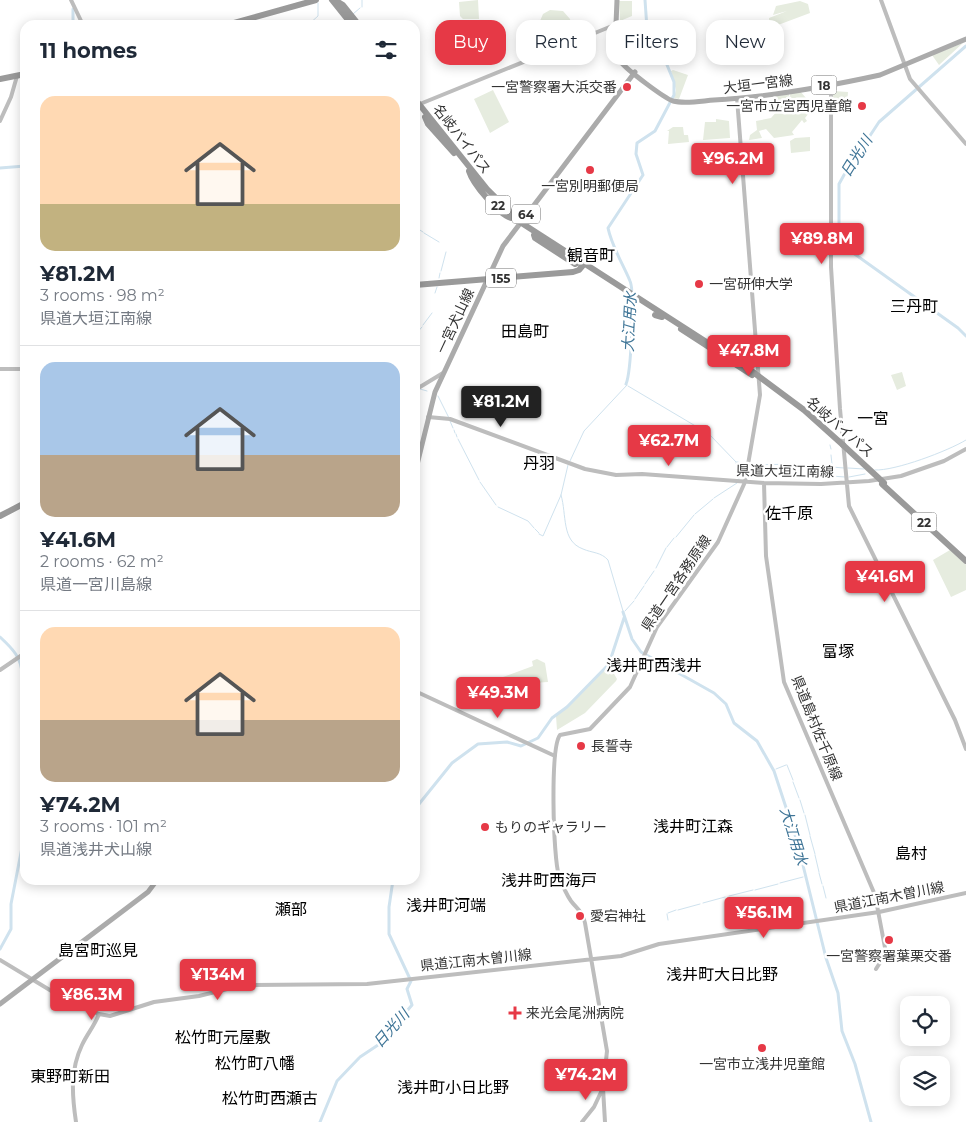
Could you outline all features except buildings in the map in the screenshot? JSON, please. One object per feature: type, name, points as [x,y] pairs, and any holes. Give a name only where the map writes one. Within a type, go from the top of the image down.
[{"type":"highway","points":[[240,20],[310,0]]},
{"type":"highway","points":[[246,20],[316,0]]},
{"type":"highway","points":[[335,1],[350,20]]},
{"type":"highway","points":[[0,80],[20,76]]},
{"type":"highway","name":"名岐バイパス","points":[[420,108],[444,133],[463,160],[498,201],[520,223]]},
{"type":"highway","name":"名岐バイパス","points":[[420,110],[438,136],[505,215],[756,377],[807,413],[966,561]]},
{"type":"highway","name":"155","points":[[420,283],[573,272],[582,265]]},
{"type":"highway","name":"名岐バイパス","points":[[657,313],[673,320],[740,361],[756,377],[843,446]]},
{"type":"highway","name":"名岐バイパス","points":[[883,483],[966,557]]},
{"type":"highway","points":[[0,518],[20,507]]},
{"type":"main road","points":[[71,0],[81,20]]},
{"type":"main road","name":"大垣一宮線","points":[[617,0],[617,20]]},
{"type":"main road","points":[[880,0],[910,80],[966,144]]},
{"type":"main road","points":[[420,104],[606,28]]},
{"type":"main road","name":"大垣一宮線","points":[[626,65],[673,100],[737,98],[831,85],[879,73],[964,39]]},
{"type":"main road","name":"一宮犬山線","points":[[420,451],[435,392],[503,246],[634,72]]},
{"type":"main road","points":[[0,121],[11,97],[16,77]]},
{"type":"main road","points":[[831,85],[832,267],[843,446],[852,515],[955,720],[966,749]]},
{"type":"main road","name":"県道一宮各務原線","points":[[605,1122],[602,1088],[607,1051],[584,916],[570,899],[558,873],[554,817],[555,756],[560,735],[590,729],[622,697],[632,684],[660,622],[718,542],[745,482],[760,400],[756,377],[737,98]]},
{"type":"main road","points":[[0,369],[20,369]]},
{"type":"main road","points":[[420,387],[443,373]]},
{"type":"main road","name":"県道大垣江南線","points":[[428,417],[454,421],[569,463],[597,472],[616,475],[642,474],[764,483],[883,480],[948,460],[966,449]]},
{"type":"main road","name":"県道島村佐千原線","points":[[764,483],[767,560],[784,682],[873,890],[886,953],[876,969]]},
{"type":"main road","points":[[0,670],[20,657]]},
{"type":"main road","points":[[420,693],[555,756]]},
{"type":"main road","points":[[0,1004],[148,892],[153,885]]},
{"type":"main road","name":"県道江南木曽川線","points":[[0,960],[68,1001],[99,1014],[114,1015],[154,1002],[199,996],[250,984],[367,984],[519,966],[592,960],[626,955],[669,942],[879,912],[966,892]]},
{"type":"main road","points":[[76,1122],[72,1096],[74,1073],[82,1045],[99,1014]]},
{"type":"main road","points":[[582,1122],[594,1107],[602,1088]]},
{"type":"shaded area","points":[[478,0],[479,19],[463,19],[460,16],[459,2]]},
{"type":"shaded area","points":[[619,1],[632,1],[632,16],[620,20]]},
{"type":"shaded area","points":[[800,1],[808,4],[810,13],[784,23],[784,20],[769,20],[769,18],[787,11],[773,15],[776,6]]},
{"type":"shaded area","points":[[550,10],[563,11],[570,20],[540,20],[543,14]]},
{"type":"shaded area","points":[[963,43],[939,65],[932,55]]},
{"type":"shaded area","points":[[671,71],[688,75],[679,99],[674,98],[676,90]]},
{"type":"shaded area","points":[[493,90],[509,122],[490,133],[474,99]]},
{"type":"shaded area","points":[[800,91],[806,98],[813,98],[813,105],[810,105],[809,113],[805,118],[807,121],[804,123],[802,120],[792,132],[794,135],[774,138],[766,129],[759,131],[762,138],[749,140],[750,135],[757,130],[756,121],[771,118],[779,109],[775,96],[789,94],[789,97],[791,93]]},
{"type":"shaded area","points":[[833,91],[848,92],[847,105],[841,108],[833,107]]},
{"type":"shaded area","points":[[716,119],[729,121],[730,138],[703,140],[705,122],[716,122]]},
{"type":"shaded area","points":[[673,127],[683,127],[684,135],[688,135],[689,142],[668,144],[669,131],[667,131]]},
{"type":"shaded area","points":[[810,137],[810,151],[791,153],[790,141],[795,138]]},
{"type":"shaded area","points":[[902,372],[906,386],[897,390],[891,375]]},
{"type":"shaded area","points":[[950,550],[966,565],[966,590],[951,597],[933,560]]},
{"type":"shaded area","points":[[537,659],[545,663],[548,682],[505,685],[503,677],[533,666],[532,661]]},
{"type":"shaded area","points":[[609,665],[617,679],[616,681],[585,713],[557,730],[556,716]]},
{"type":"waterway","points":[[362,0],[362,7]]},
{"type":"waterway","name":"大江用水","points":[[626,384],[632,332],[631,288],[630,281],[615,249],[608,228],[643,175],[636,154],[637,143],[655,131],[674,95],[674,82],[665,60],[650,48],[648,43],[645,0]]},
{"type":"waterway","points":[[314,20],[318,16],[318,3]]},
{"type":"waterway","points":[[353,14],[360,8]]},
{"type":"waterway","points":[[73,9],[73,20]]},
{"type":"waterway","name":"日光川","points":[[966,46],[879,122],[839,184],[839,228],[841,237],[849,250],[958,328],[966,336]]},
{"type":"waterway","points":[[0,168],[20,166]]},
{"type":"waterway","points":[[424,233],[439,242]]},
{"type":"waterway","points":[[441,271],[446,252]]},
{"type":"waterway","points":[[439,278],[440,273]]},
{"type":"waterway","points":[[435,293],[437,287]]},
{"type":"waterway","points":[[423,325],[432,313]]},
{"type":"waterway","points":[[570,461],[584,431],[627,385]]},
{"type":"waterway","name":"大江用水","points":[[628,386],[709,434],[737,463],[739,469]]},
{"type":"waterway","points":[[420,389],[427,391]]},
{"type":"waterway","points":[[438,396],[449,418]]},
{"type":"waterway","points":[[450,421],[453,428]]},
{"type":"waterway","points":[[458,439],[479,480]]},
{"type":"waterway","name":"日光川","points":[[875,470],[921,460],[966,440]]},
{"type":"waterway","points":[[830,445],[831,449]]},
{"type":"waterway","points":[[831,455],[832,464]]},
{"type":"waterway","name":"日光川","points":[[737,463],[745,465]]},
{"type":"waterway","name":"日光川","points":[[750,465],[795,464],[844,468]]},
{"type":"waterway","points":[[539,534],[543,536],[561,495],[568,465]]},
{"type":"waterway","name":"日光川","points":[[848,468],[864,469]]},
{"type":"waterway","name":"日光川","points":[[738,480],[741,474]]},
{"type":"waterway","points":[[804,474],[845,477]]},
{"type":"waterway","points":[[849,477],[865,474]]},
{"type":"waterway","points":[[480,482],[496,505]]},
{"type":"waterway","name":"日光川","points":[[714,498],[737,483]]},
{"type":"waterway","points":[[561,495],[566,526],[571,540],[576,545],[599,554],[608,560],[623,611]]},
{"type":"waterway","name":"日光川","points":[[695,514],[713,499]]},
{"type":"waterway","points":[[498,507],[528,521],[534,528]]},
{"type":"waterway","name":"日光川","points":[[676,537],[694,515]]},
{"type":"waterway","points":[[535,529],[539,533]]},
{"type":"waterway","name":"日光川","points":[[667,547],[674,538]]},
{"type":"waterway","name":"日光川","points":[[656,568],[666,548]]},
{"type":"waterway","name":"日光川","points":[[645,584],[654,571]]},
{"type":"waterway","name":"日光川","points":[[635,599],[644,586]]},
{"type":"waterway","name":"日光川","points":[[625,611],[634,601]]},
{"type":"waterway","name":"大江用水","points":[[623,612],[632,639],[641,652],[714,693],[726,704],[734,723],[757,741],[774,771],[797,841],[826,958],[838,993],[842,1031],[855,1064],[871,1122]]},
{"type":"waterway","name":"日光川","points":[[478,744],[507,742],[521,746],[538,738],[552,718],[567,707],[609,664],[624,618]]},
{"type":"waterway","points":[[0,637],[12,649],[20,663]]},
{"type":"waterway","name":"日光川","points":[[420,803],[452,763],[478,744]]},
{"type":"waterway","points":[[776,769],[786,765]]},
{"type":"waterway","points":[[787,765],[793,780]]},
{"type":"waterway","points":[[793,782],[799,798]]},
{"type":"waterway","points":[[800,800],[804,813]]},
{"type":"waterway","points":[[805,815],[810,835]]},
{"type":"waterway","points":[[810,836],[815,854]]},
{"type":"waterway","points":[[815,855],[819,872]]},
{"type":"waterway","points":[[0,949],[11,929],[11,904],[20,858]]},
{"type":"waterway","points":[[819,873],[822,884]]},
{"type":"waterway","points":[[780,883],[803,877]]},
{"type":"waterway","points":[[755,890],[778,884]]},
{"type":"waterway","name":"日光川","points":[[360,1057],[378,1045],[412,1005],[407,989],[411,981],[389,934],[389,907],[392,885]]},
{"type":"waterway","points":[[823,886],[826,898]]},
{"type":"waterway","points":[[729,896],[753,890]]},
{"type":"waterway","points":[[703,903],[725,897]]},
{"type":"waterway","points":[[678,910],[700,904]]},
{"type":"waterway","points":[[668,913],[676,910]]},
{"type":"waterway","points":[[667,914],[668,920]]},
{"type":"waterway","name":"日光川","points":[[320,1122],[337,1081],[359,1058]]},
{"type":"place","name":"一宮警察署大浜交番","points":[[627,87]]},
{"type":"place","name":"一宮市立宮西児童館","points":[[862,106]]},
{"type":"place","name":"一宮別明郵便局","points":[[590,170]]},
{"type":"place","name":"一宮研伸大学","points":[[699,284]]},
{"type":"place","name":"長誓寺","points":[[581,746]]},
{"type":"place","name":"もりのギャラリー","points":[[485,827]]},
{"type":"place","name":"愛宕神社","points":[[580,916]]},
{"type":"place","name":"一宮警察署葉栗交番","points":[[889,940]]},
{"type":"place","name":"来光会尾洲病院","points":[[515,1013]]},
{"type":"place","name":"一宮市立浅井児童館","points":[[762,1048]]},
{"type":"district","name":"観音町","points":[[591,255]]},
{"type":"district","name":"三丹町","points":[[914,306]]},
{"type":"district","name":"田島町","points":[[525,331]]},
{"type":"district","name":"一宮","points":[[873,418]]},
{"type":"district","name":"丹羽","points":[[539,463]]},
{"type":"district","name":"佐千原","points":[[789,513]]},
{"type":"district","name":"富塚","points":[[838,651]]},
{"type":"district","name":"浅井町西浅井","points":[[654,665]]},
{"type":"district","name":"浅井町江森","points":[[693,826]]},
{"type":"district","name":"島村","points":[[911,853]]},
{"type":"district","name":"浅井町西海戸","points":[[549,880]]},
{"type":"district","name":"浅井町河端","points":[[446,905]]},
{"type":"district","name":"瀬部","points":[[291,909]]},
{"type":"district","name":"島宮町巡見","points":[[98,950]]},
{"type":"district","name":"浅井町大日比野","points":[[722,974]]},
{"type":"district","name":"松竹町元屋敷","points":[[223,1037]]},
{"type":"district","name":"松竹町八幡","points":[[255,1063]]},
{"type":"district","name":"東野町新田","points":[[70,1076]]},
{"type":"district","name":"浅井町小日比野","points":[[453,1087]]},
{"type":"district","name":"松竹町西瀬古","points":[[270,1098]]}]
